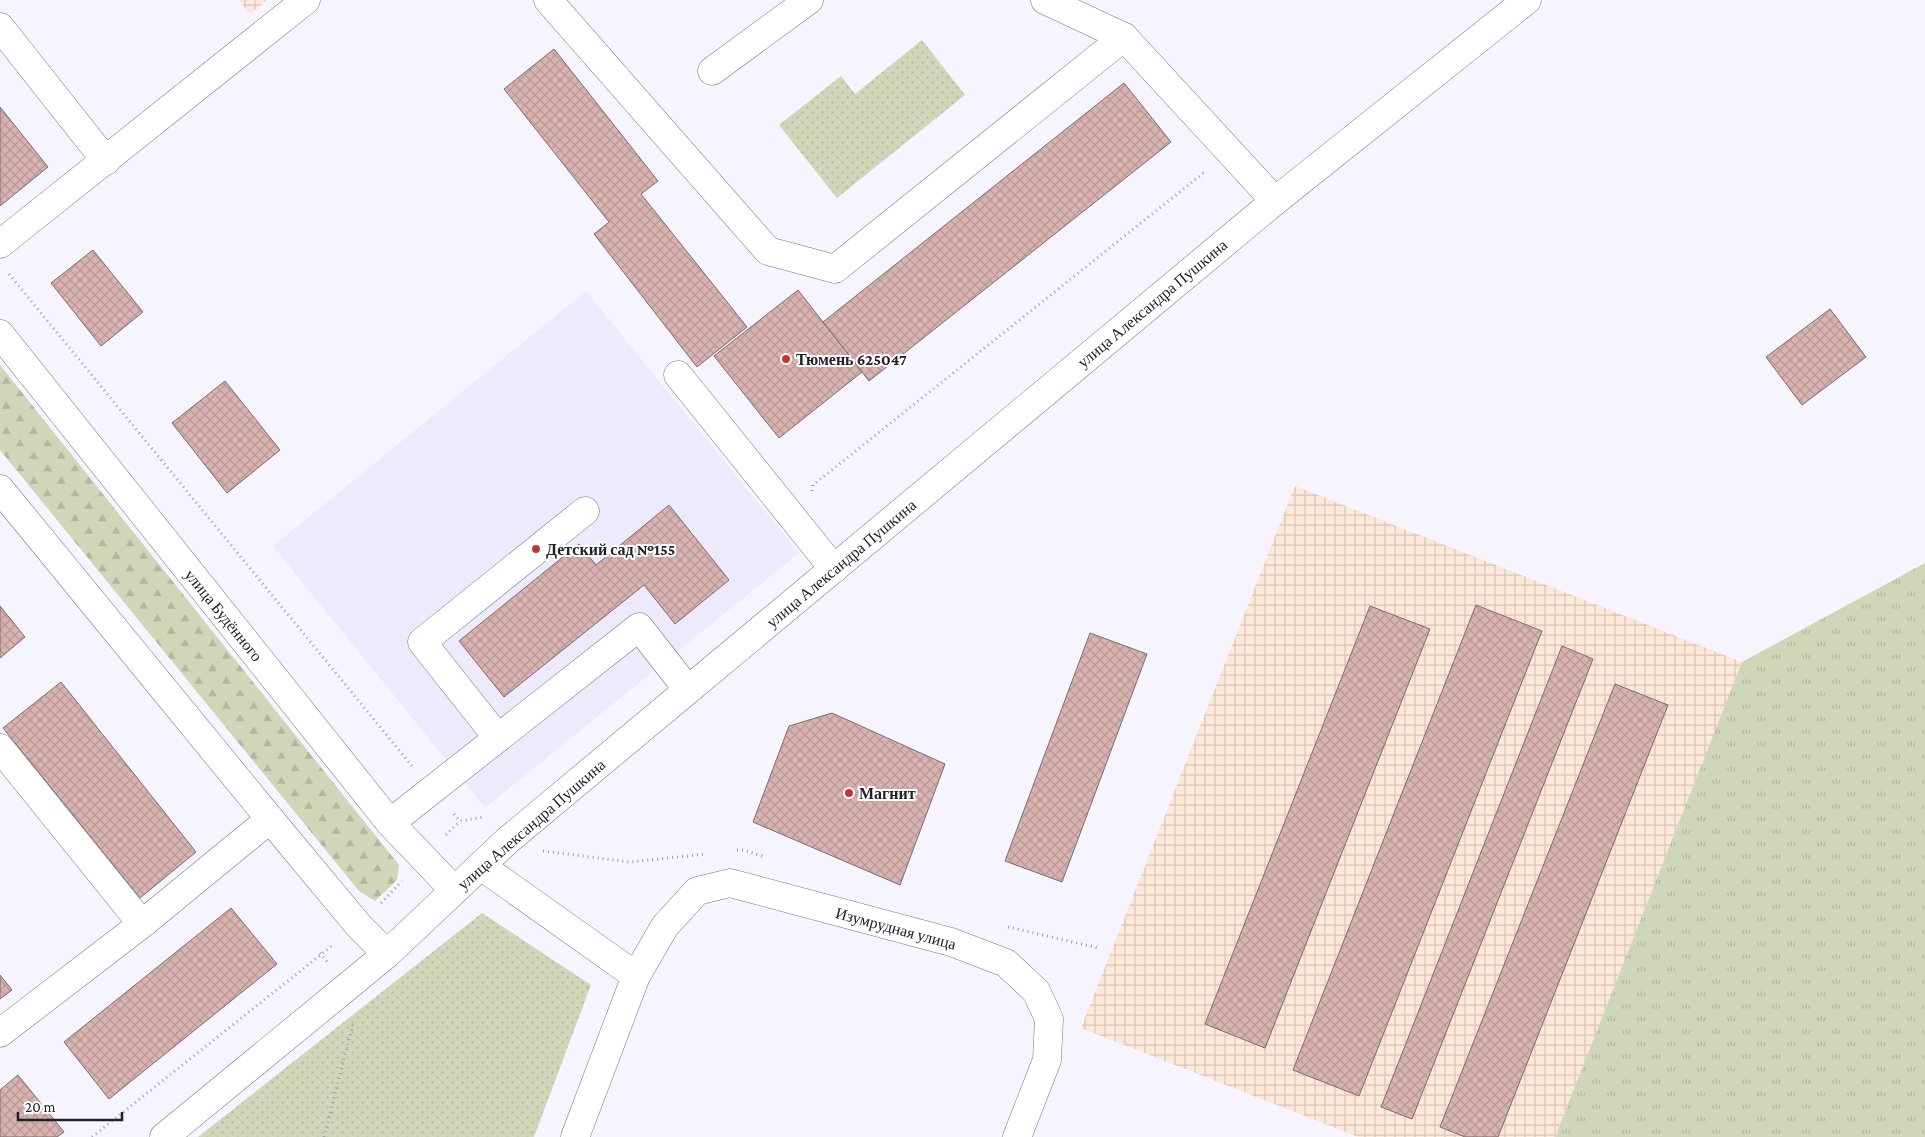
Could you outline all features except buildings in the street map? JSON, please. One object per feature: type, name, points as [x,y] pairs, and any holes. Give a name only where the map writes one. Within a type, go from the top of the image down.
[{"type":"street","points":[[548,0],[768,251],[835,269],[1124,37]]},
{"type":"street","points":[[712,71],[809,0]]},
{"type":"street","points":[[1045,0],[1124,37],[1275,201]]},
{"type":"street","name":"улица Александра Пушкина","points":[[164,1137],[387,954],[508,840],[1275,201],[1527,0]]},
{"type":"street","points":[[0,244],[106,161],[299,3]]},
{"type":"street","points":[[0,27],[106,161]]},
{"type":"street","name":"улица Будённого","points":[[0,334],[390,823],[422,859],[454,890]]},
{"type":"street","points":[[678,375],[834,569]]},
{"type":"street","points":[[0,489],[270,819],[360,926],[387,954]]},
{"type":"street","points":[[498,738],[422,642],[585,511]]},
{"type":"street","points":[[390,823],[639,627],[688,690]]},
{"type":"street","points":[[0,748],[142,924]]},
{"type":"street","points":[[0,1033],[142,924],[270,819]]},
{"type":"street","points":[[481,866],[636,976]]},
{"type":"street","name":"Изумрудная улица","points":[[575,1137],[636,976],[665,926],[697,891],[730,883],[951,942],[1006,962],[1036,991],[1049,1019],[1046,1060],[1017,1137]]},
{"type":"path","points":[[92,1137],[320,953],[360,926],[460,821]]},
{"type":"path","points":[[320,953],[358,1003],[324,1137]]},
{"type":"shaded area","points":[[239,0],[267,0],[250,14]]},
{"type":"shaded area","name":"Детский сад №155","points":[[586,291],[799,553],[485,808],[273,546]]},
{"type":"shaded area","points":[[1295,486],[1742,662],[1555,1137],[1358,1137],[1081,1028]]},
{"type":"green space","points":[[922,40],[965,95],[837,198],[779,125],[841,76],[855,94]]},
{"type":"green space","points":[[0,365],[399,865],[397,880],[375,901],[359,891],[0,450]]},
{"type":"green space","points":[[1925,563],[1925,1137],[1555,1137],[1742,662]]},
{"type":"green space","points":[[482,913],[591,985],[534,1137],[198,1137]]},
{"type":"place","name":"Тюмень 625047","points":[[786,359]]},
{"type":"place","name":"Детский сад №155","points":[[536,549]]},
{"type":"place","name":"Магнит","points":[[849,793]]}]
